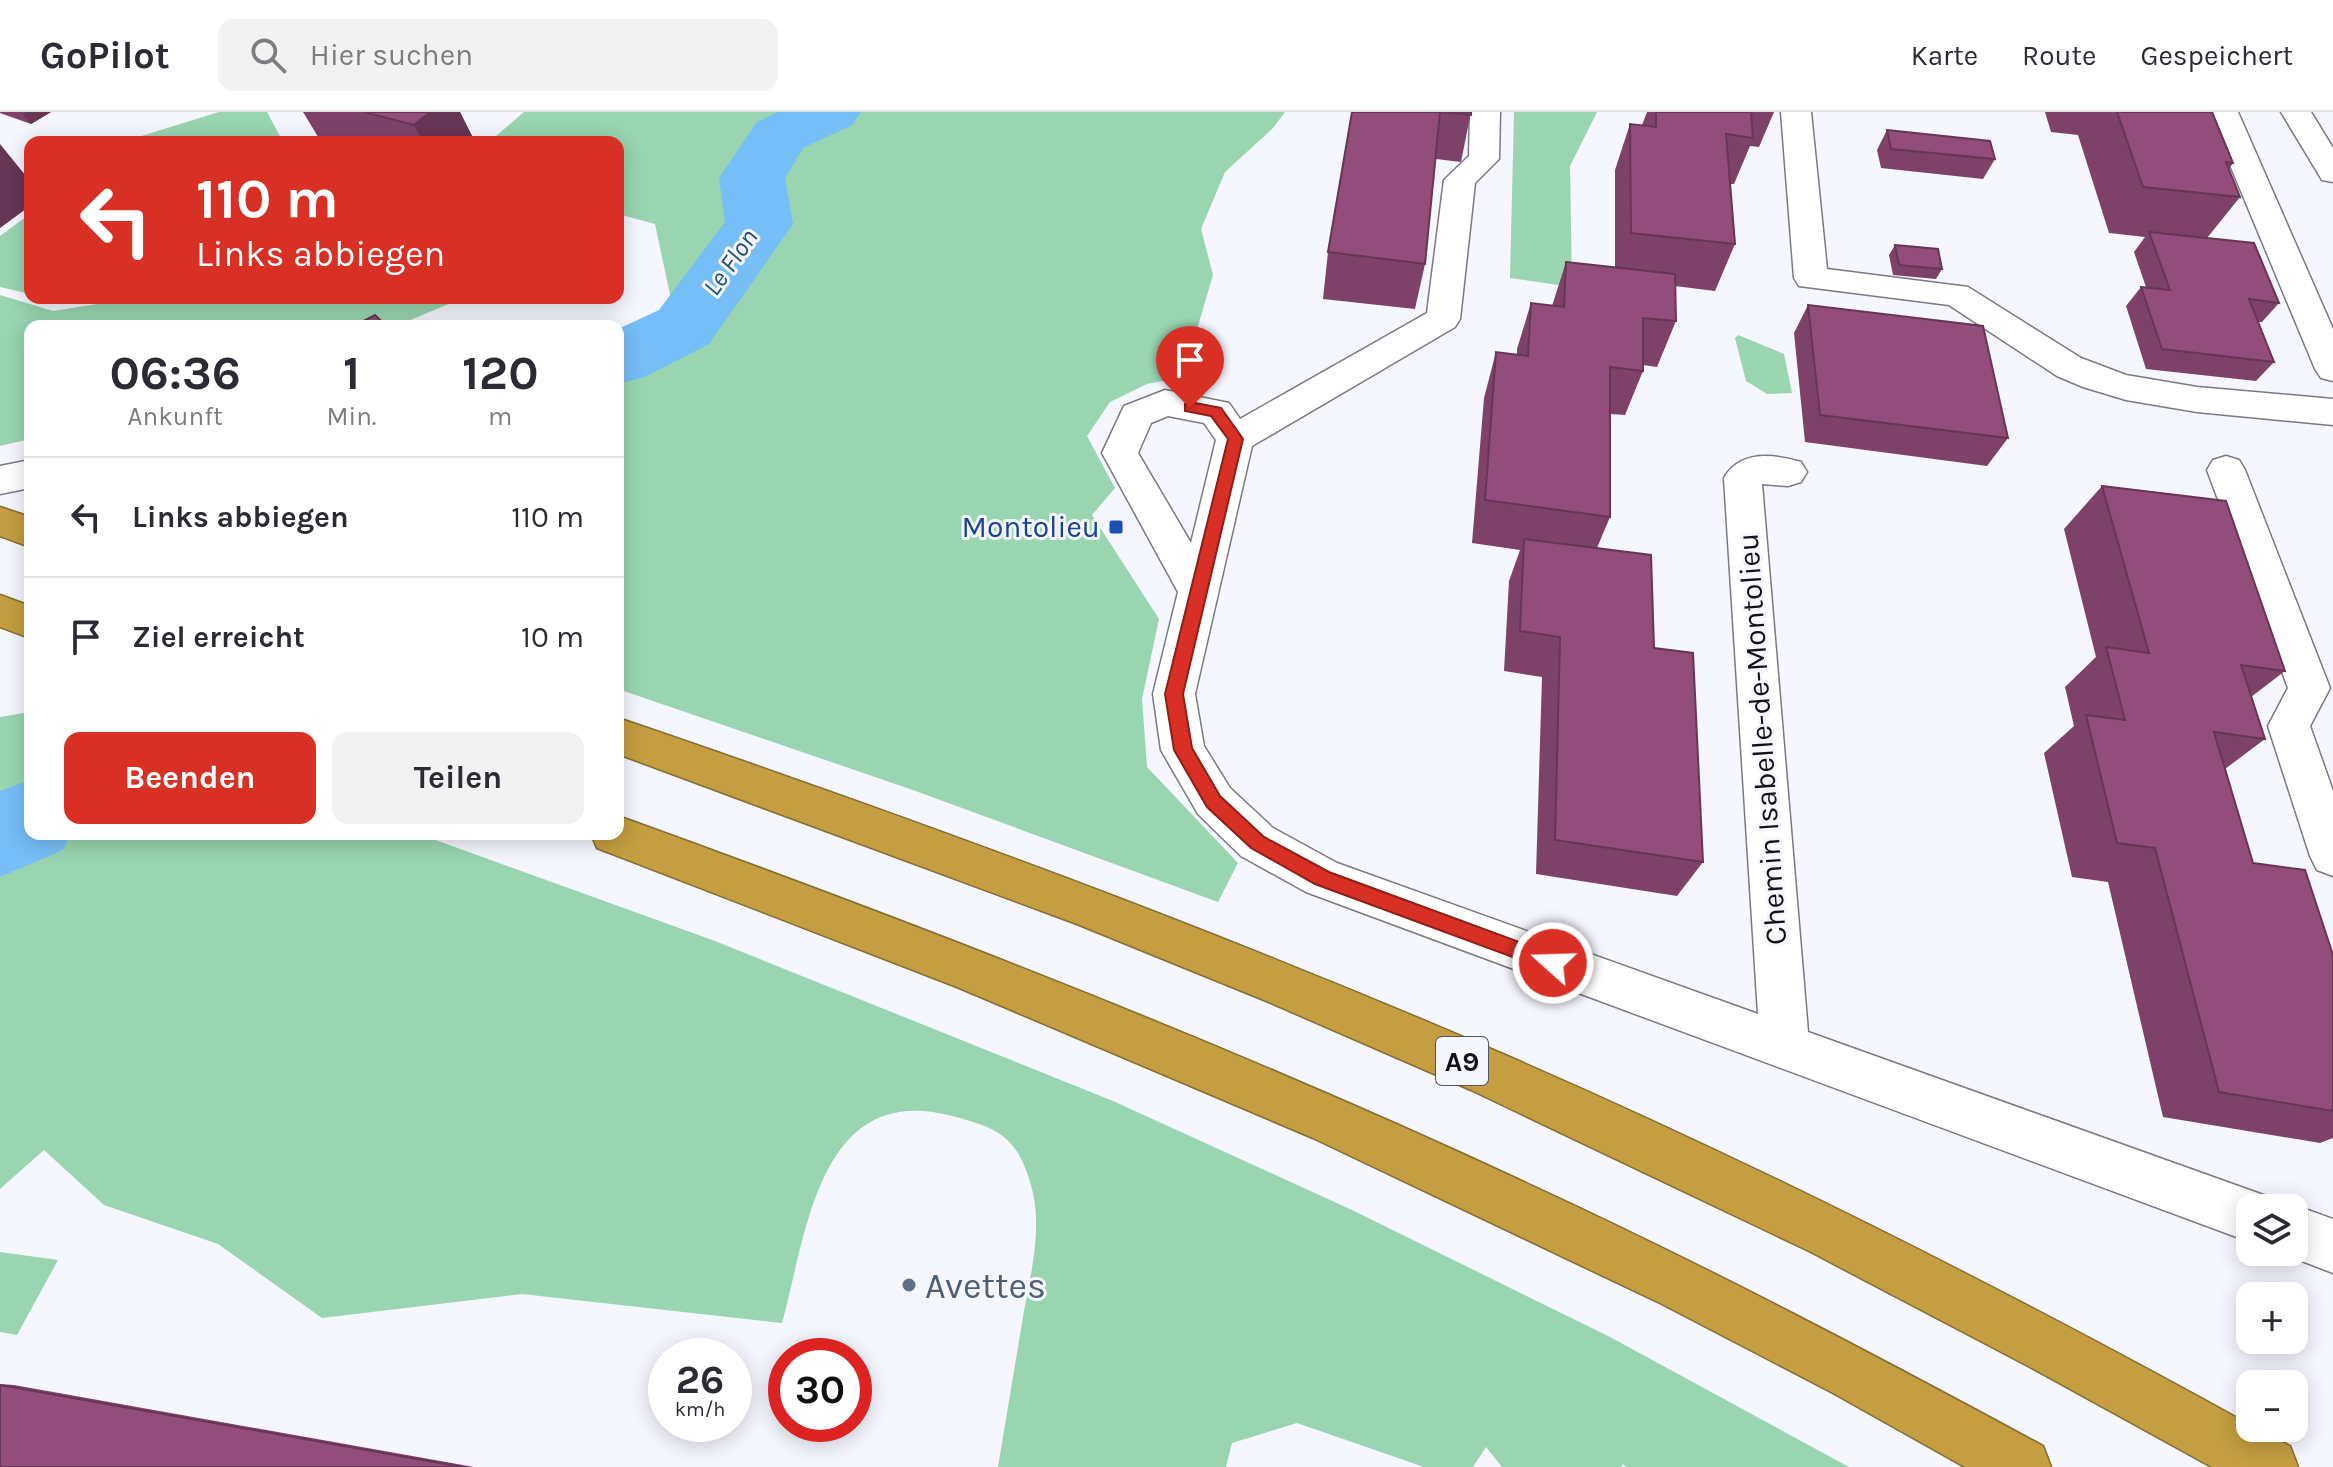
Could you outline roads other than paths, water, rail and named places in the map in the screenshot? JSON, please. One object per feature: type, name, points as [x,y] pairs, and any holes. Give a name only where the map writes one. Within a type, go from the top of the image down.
[{"type":"highway","points":[[0,521],[24,530]]},
{"type":"highway","points":[[0,611],[24,620]]},
{"type":"highway","name":"A9","points":[[624,738],[841,814],[1095,910],[1360,1017],[1513,1084],[1837,1237],[2038,1341],[2269,1467]]},
{"type":"highway","points":[[624,838],[1033,994],[1331,1120],[1726,1309],[2022,1467]]},
{"type":"street","points":[[1485,112],[1484,159],[1460,180],[1443,319],[1235,439],[1174,694],[1183,750],[1214,801],[1257,842],[1322,878],[2236,1211]]},
{"type":"street","points":[[1796,112],[1811,278],[1956,295],[1978,305],[2071,368],[2138,391],[2333,412]]},
{"type":"street","points":[[2223,112],[2333,369]]},
{"type":"street","points":[[2296,112],[2329,155]]},
{"type":"street","points":[[1199,593],[1120,453],[1137,415],[1165,403],[1216,412],[1235,439]]},
{"type":"street","name":"Chemin Isabelle-de-Montolieu","points":[[1785,1048],[1743,478],[1758,469],[1788,472]]},
{"type":"street","points":[[2226,470],[2309,688],[2289,726],[2333,856]]},
{"type":"street","points":[[0,480],[24,475]]},
{"type":"street","points":[[2308,1237],[2333,1246]]},
{"type":"waterway","name":"Le Flon","points":[[624,356],[684,327],[759,224],[752,178],[779,135],[830,112]]},
{"type":"waterway","name":"Le Flon","points":[[0,836],[24,824]]},
{"type":"place","name":"Montolieu","points":[[1116,527]]},
{"type":"place","name":"Avettes","points":[[909,1285]]}]
